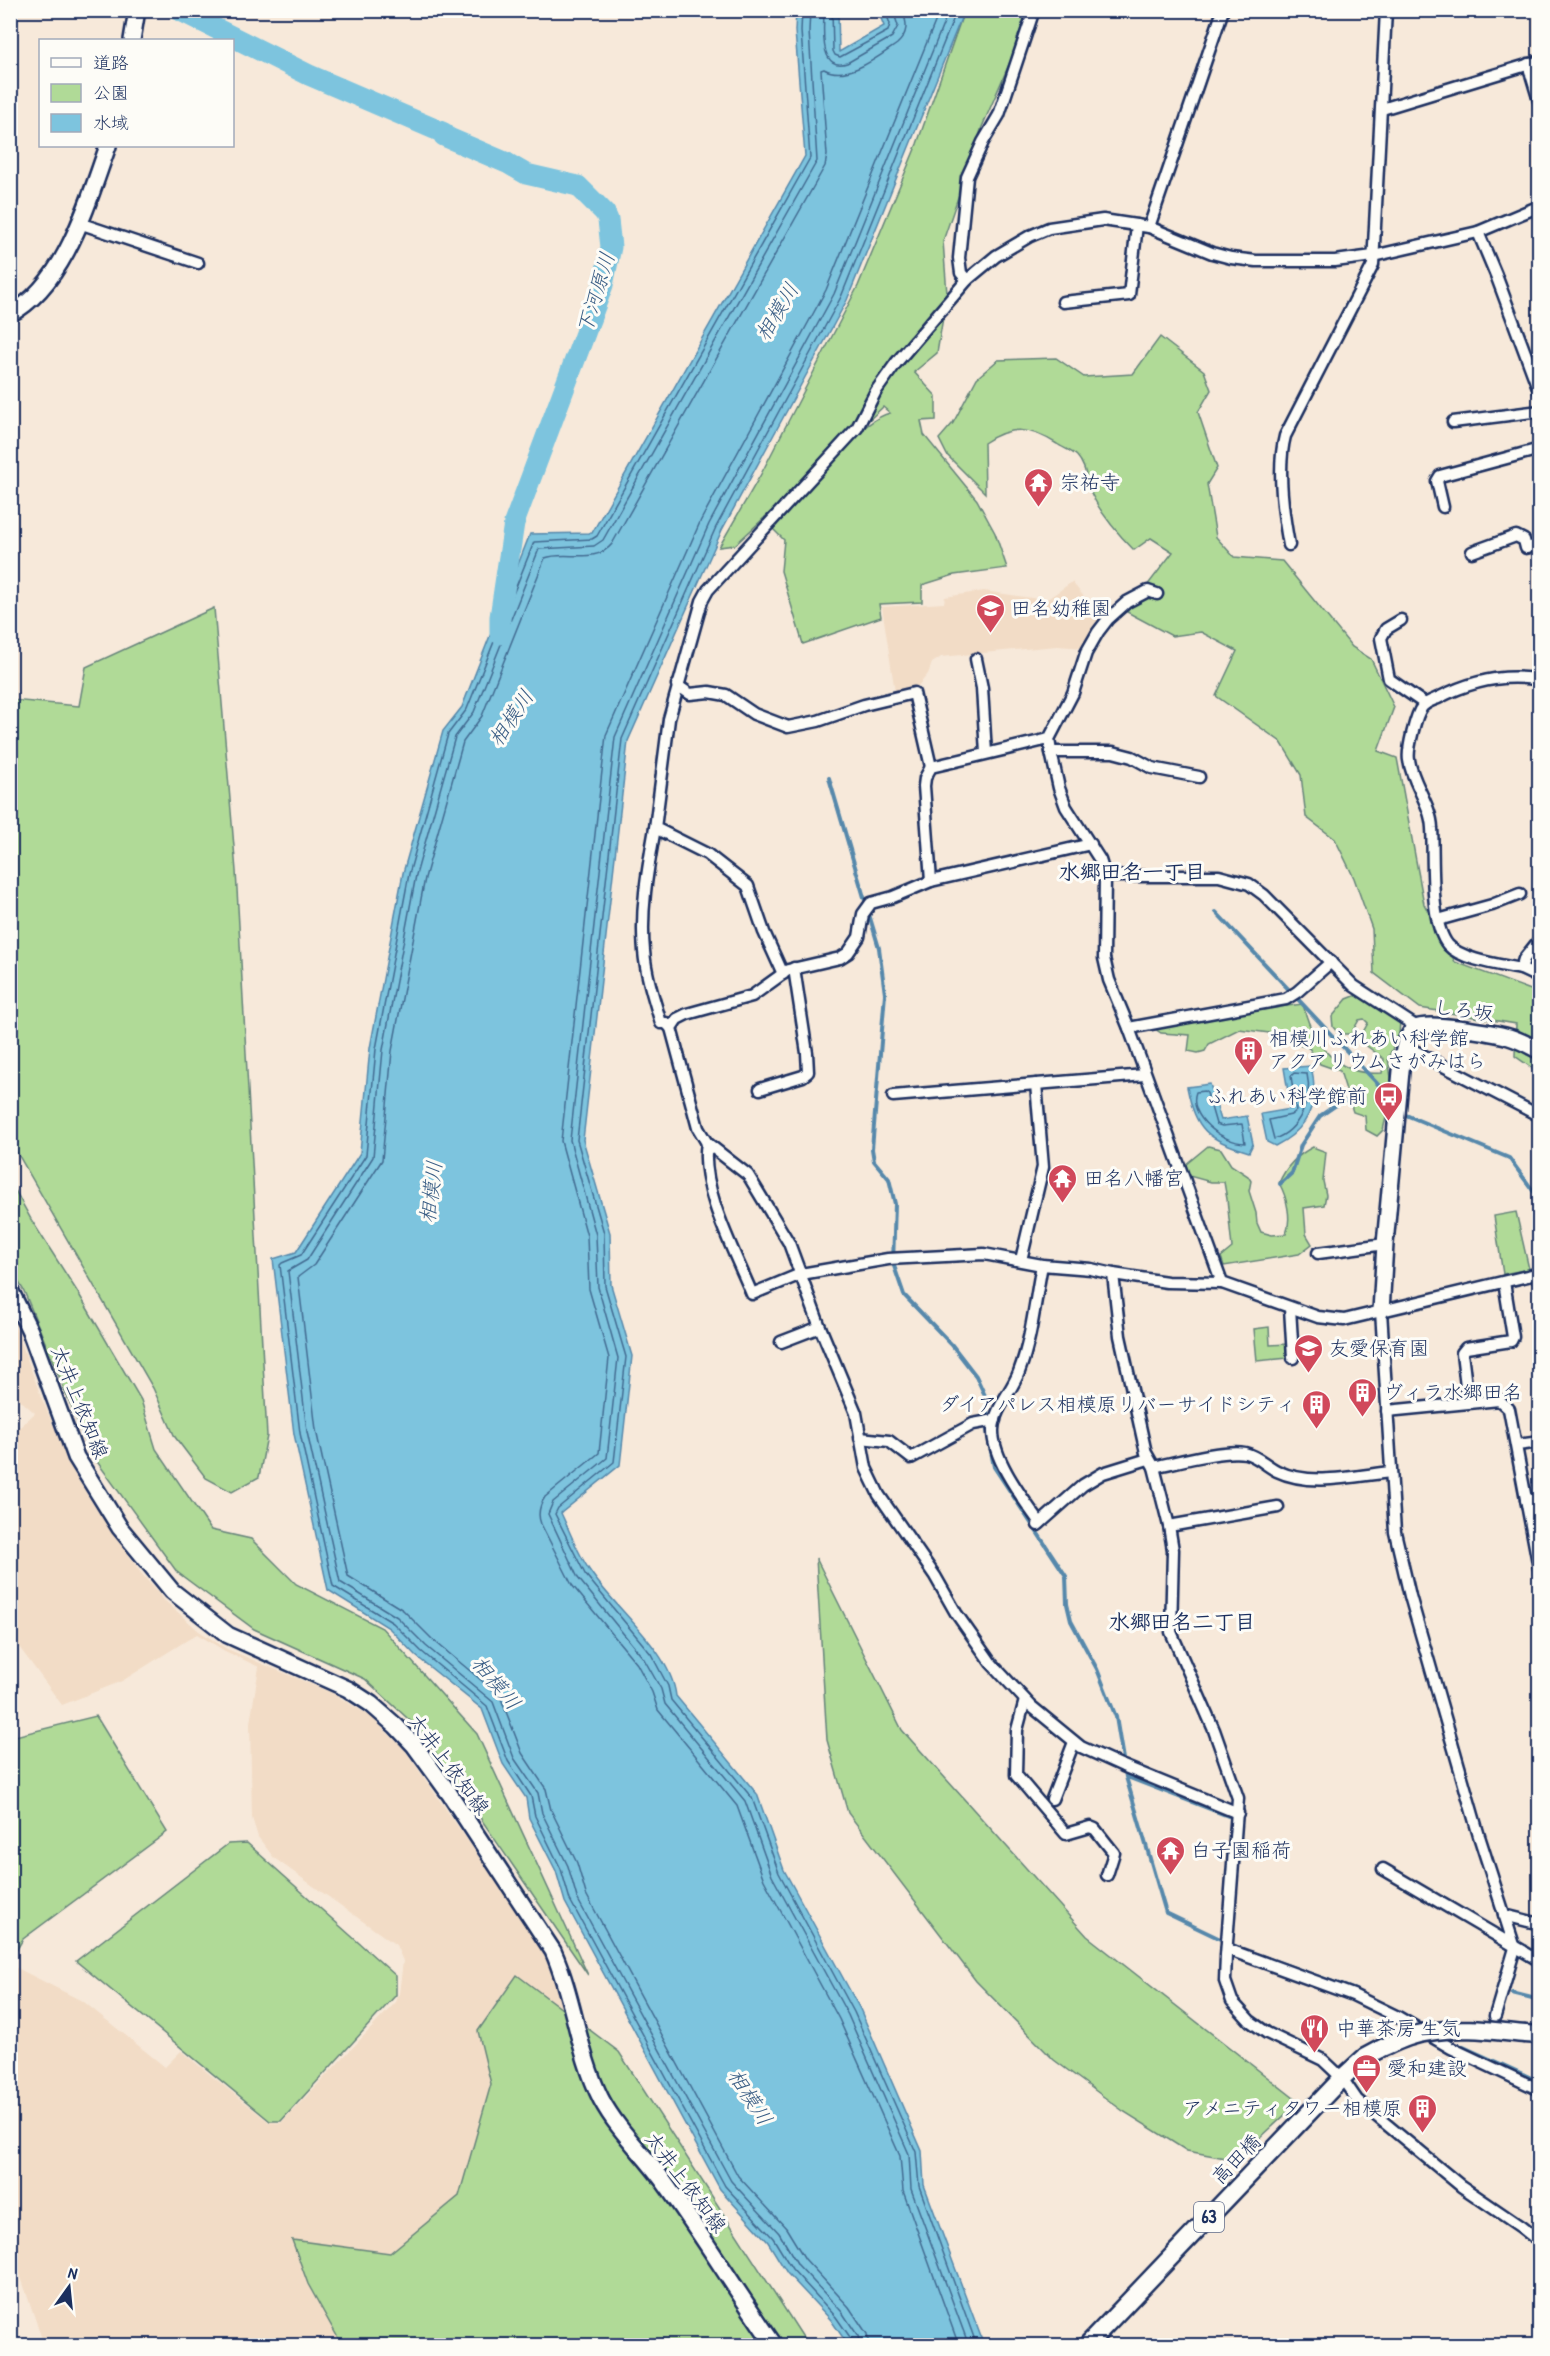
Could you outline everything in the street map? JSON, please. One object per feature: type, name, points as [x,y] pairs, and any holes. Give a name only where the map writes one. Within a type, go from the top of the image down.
[{"type":"main road","points":[[132,39],[137,10]]},
{"type":"main road","points":[[10,314],[43,289],[60,263],[79,223],[108,147]]},
{"type":"main road","name":"しろ坂","points":[[1417,1027],[1425,1025],[1494,1034],[1512,1038],[1539,1051]]},
{"type":"main road","points":[[1381,1311],[1385,1244],[1405,1046],[1417,1027]]},
{"type":"main road","name":"太井上依知線","points":[[10,1290],[30,1331],[76,1456],[120,1528],[172,1591],[228,1635],[348,1689],[371,1704],[414,1745],[442,1783],[552,1951],[563,1975],[590,2071],[601,2098],[619,2129],[663,2180],[775,2346]]},
{"type":"main road","name":"63","points":[[1337,2084],[1365,2057],[1380,2049],[1428,2032],[1487,2030],[1532,2035]]},
{"type":"main road","name":"高田橋","points":[[1086,2346],[1337,2084]]},
{"type":"street","points":[[967,280],[961,273],[959,258],[967,177],[972,162],[999,115],[1034,10]]},
{"type":"street","points":[[1149,227],[1223,10]]},
{"type":"street","points":[[1289,545],[1284,517],[1282,465],[1285,436],[1373,265],[1386,10]]},
{"type":"street","points":[[1382,109],[1534,62],[1539,104]]},
{"type":"street","points":[[1238,1813],[1128,1768],[1074,1742],[1025,1700],[991,1663],[956,1613],[935,1575],[879,1495],[866,1468],[856,1413],[789,1244],[748,1175],[707,1143],[698,1128],[671,1028],[666,1023],[661,1023],[649,981],[644,951],[644,904],[667,731],[677,685],[702,602],[708,590],[857,428],[876,391],[889,372],[967,280],[996,256],[1030,236],[1049,228],[1103,220],[1149,227],[1212,253],[1231,258],[1300,262],[1335,261],[1373,256],[1478,232],[1539,206]]},
{"type":"street","points":[[79,223],[198,263]]},
{"type":"street","points":[[1063,302],[1129,296],[1137,225]]},
{"type":"street","points":[[1478,232],[1539,393]]},
{"type":"street","points":[[1453,422],[1539,411]]},
{"type":"street","points":[[1443,507],[1437,481],[1440,476],[1539,449]]},
{"type":"street","points":[[1472,552],[1516,536],[1524,540],[1526,548],[1539,545]]},
{"type":"street","points":[[1157,594],[1148,591],[1127,602],[1098,632],[1086,653],[1073,693],[1049,739],[1059,788],[1066,807],[1091,844],[1100,860],[1105,876],[1104,958],[1108,980],[1129,1028],[1222,1283]]},
{"type":"street","points":[[1401,620],[1386,629],[1381,638],[1389,679],[1425,704]]},
{"type":"street","points":[[976,659],[982,688],[986,753]]},
{"type":"street","points":[[1539,680],[1499,678],[1467,686],[1425,704],[1418,716],[1408,756],[1432,826],[1433,877],[1438,920],[1444,939],[1456,951],[1521,969],[1539,978]]},
{"type":"street","points":[[677,685],[690,694],[708,692],[726,695],[754,714],[788,727],[818,721],[880,701],[914,693],[931,767],[925,778],[924,786],[931,880]]},
{"type":"street","points":[[931,767],[1049,739]]},
{"type":"street","points":[[1051,752],[1113,752],[1132,757],[1152,768],[1199,777]]},
{"type":"street","points":[[655,828],[707,854],[748,886],[764,932],[789,971],[807,1053],[808,1072],[803,1076],[760,1089]]},
{"type":"street","points":[[671,1028],[677,1019],[687,1014],[752,996],[789,971],[840,958],[848,953],[859,937],[863,914],[871,903],[893,897],[931,880],[1026,861],[1091,844]]},
{"type":"street","points":[[1105,876],[1219,876],[1239,880],[1264,895],[1354,986],[1417,1027]]},
{"type":"street","points":[[1438,920],[1492,905],[1520,894]]},
{"type":"street","points":[[1521,969],[1524,959],[1539,939]]},
{"type":"street","points":[[1129,1028],[1286,999],[1298,992],[1331,962]]},
{"type":"street","points":[[1405,1046],[1539,1116]]},
{"type":"street","points":[[892,1096],[1145,1075]]},
{"type":"street","points":[[1020,1260],[1043,1167],[1036,1084]]},
{"type":"street","points":[[707,1143],[704,1161],[717,1212],[752,1294],[801,1274],[888,1259],[984,1254],[1042,1265],[1091,1269],[1167,1282],[1222,1283],[1318,1317],[1344,1320],[1539,1274]]},
{"type":"street","points":[[1318,1253],[1385,1244]]},
{"type":"street","points":[[1042,1265],[1020,1370],[994,1420],[993,1431],[1005,1468],[1039,1524],[1083,1485],[1103,1473],[1151,1463],[1244,1453],[1258,1458],[1277,1471],[1295,1476],[1337,1478],[1390,1472]]},
{"type":"street","points":[[1113,1274],[1120,1336],[1169,1526],[1173,1550],[1171,1632],[1233,1779],[1238,1798],[1225,1981],[1232,2001],[1240,2012],[1267,2033],[1323,2060],[1337,2084],[1461,2186],[1539,2242]]},
{"type":"street","points":[[1468,1402],[1462,1353],[1466,1348],[1511,1341],[1513,1337],[1504,1282]]},
{"type":"street","points":[[1290,1308],[1293,1358]]},
{"type":"street","points":[[1381,1311],[1395,1532],[1410,1596],[1515,1948],[1495,2016]]},
{"type":"street","points":[[781,1342],[820,1327]]},
{"type":"street","points":[[1387,1411],[1499,1400],[1506,1404],[1517,1445],[1538,1554],[1539,1572]]},
{"type":"street","points":[[860,1438],[889,1441],[911,1458],[979,1422],[994,1420]]},
{"type":"street","points":[[1517,1445],[1539,1442]]},
{"type":"street","points":[[1526,1500],[1539,1498]]},
{"type":"street","points":[[1169,1526],[1278,1507]]},
{"type":"street","points":[[1025,1700],[1017,1730],[1016,1775],[1066,1834],[1090,1827],[1095,1829],[1114,1853],[1107,1875]]},
{"type":"street","points":[[1052,1799],[1074,1742]]},
{"type":"street","points":[[1383,1869],[1539,1961]]},
{"type":"street","points":[[1504,1915],[1539,1924]]},
{"type":"street","points":[[1227,1948],[1353,1995],[1398,2017],[1451,2048],[1539,2090]]},
{"type":"shaded area","name":"田名幼稚園","points":[[1072,582],[1103,620],[1085,648],[1057,646],[941,657],[932,663],[928,674],[918,686],[895,692],[882,607],[944,603],[945,597],[984,591],[1046,600]]},
{"type":"shaded area","points":[[10,1313],[42,1399],[74,1473],[141,1573],[164,1600],[199,1631],[227,1649],[332,1693],[370,1716],[404,1749],[507,1897],[548,1961],[591,2100],[502,2345],[44,2345],[11,2248],[11,1969],[17,1968],[84,2002],[165,2067],[181,2051],[269,2122],[281,2123],[396,2002],[403,1961],[396,1945],[274,1858],[258,1837],[252,1818],[250,1723],[259,1667],[225,1651],[197,1634],[122,1681],[62,1705],[11,1636],[11,1422],[20,1427],[35,1413],[11,1392]]},
{"type":"green space","points":[[964,11],[1032,11],[982,127],[943,241],[947,294],[937,353],[914,372],[936,396],[936,420],[921,421],[924,435],[977,500],[995,533],[1007,568],[954,575],[922,585],[922,602],[879,604],[881,617],[803,644],[781,571],[784,540],[773,529],[828,463],[861,430],[876,419],[890,413],[883,407],[735,545],[719,547],[760,476],[858,286],[917,144]]},
{"type":"green space","points":[[1160,337],[1204,371],[1211,390],[1198,412],[1217,468],[1207,484],[1216,537],[1234,557],[1282,561],[1352,647],[1371,659],[1394,707],[1378,751],[1397,758],[1424,904],[1455,962],[1539,993],[1539,1073],[1515,1056],[1516,1024],[1420,1008],[1374,973],[1372,929],[1354,878],[1335,839],[1306,817],[1301,775],[1281,742],[1216,696],[1237,651],[1201,632],[1172,636],[1127,612],[1173,552],[1151,538],[1134,550],[1101,510],[1092,495],[1083,465],[1077,456],[1047,438],[1020,430],[1003,433],[984,443],[985,493],[947,455],[939,439],[953,423],[977,378],[998,360],[1056,358],[1084,377],[1133,374]]},
{"type":"green space","points":[[214,608],[236,871],[267,1436],[259,1477],[232,1492],[206,1478],[175,1437],[153,1388],[11,1142],[11,700],[79,706],[86,667]]},
{"type":"green space","points":[[1365,995],[1400,1020],[1399,1035],[1388,1058],[1392,1084],[1388,1109],[1383,1130],[1377,1136],[1366,1130],[1365,1116],[1353,1112],[1340,1071],[1320,1064],[1309,1048],[1299,1045],[1293,1036],[1239,1029],[1209,1044],[1205,1051],[1198,1053],[1188,1051],[1190,1035],[1161,1033],[1155,1029],[1161,1025],[1181,1024],[1303,1004],[1313,1032],[1329,1055],[1352,1069],[1366,1073],[1382,1073],[1384,1059],[1363,1043],[1362,1034],[1368,1023],[1364,1019],[1359,1020],[1351,1034],[1339,1034],[1333,1027],[1332,1017],[1347,999]]},
{"type":"green space","points":[[1208,1146],[1221,1149],[1231,1165],[1248,1176],[1251,1181],[1249,1191],[1257,1223],[1261,1232],[1272,1235],[1286,1234],[1288,1228],[1288,1208],[1279,1183],[1285,1171],[1297,1157],[1313,1147],[1326,1152],[1323,1181],[1326,1195],[1324,1205],[1304,1208],[1306,1234],[1312,1244],[1299,1254],[1224,1266],[1221,1257],[1232,1248],[1224,1182],[1211,1182],[1189,1176],[1185,1165]]},
{"type":"green space","points":[[10,1181],[141,1400],[156,1449],[211,1530],[251,1539],[296,1584],[382,1628],[477,1734],[588,1975],[420,1730],[365,1679],[254,1629],[177,1572],[90,1452],[24,1291],[11,1269]]},
{"type":"green space","points":[[1516,1212],[1529,1269],[1503,1274],[1494,1216]]},
{"type":"green space","points":[[1269,1327],[1270,1345],[1287,1344],[1288,1358],[1257,1361],[1254,1329]]},
{"type":"green space","points":[[816,1558],[902,1730],[1087,1936],[1299,2102],[1236,2160],[1187,2151],[1123,2111],[1054,2060],[976,1981],[848,1813],[827,1740]]},
{"type":"green space","points":[[96,1716],[167,1832],[23,1939],[16,1951],[11,1951],[11,1737]]},
{"type":"green space","points":[[247,1843],[396,1976],[396,1995],[281,2121],[270,2121],[76,1961],[228,1844]]},
{"type":"green space","points":[[517,1975],[619,2052],[808,2345],[342,2345],[308,2284],[292,2240],[390,2253],[459,2196],[491,2084],[478,2031]]},
{"type":"water","name":"相模川","points":[[796,11],[838,11],[839,52],[884,26],[878,11],[964,11],[847,300],[722,530],[628,741],[583,1140],[610,1233],[611,1285],[632,1356],[620,1465],[561,1513],[590,1571],[653,1646],[664,1663],[672,1679],[676,1696],[757,1794],[784,1870],[860,2009],[922,2151],[924,2185],[984,2345],[848,2345],[831,2320],[787,2273],[768,2242],[720,2189],[565,1902],[556,1871],[529,1818],[526,1798],[503,1764],[482,1709],[416,1656],[389,1628],[328,1590],[294,1434],[273,1259],[296,1252],[360,1153],[370,1048],[403,873],[443,731],[462,707],[530,534],[592,533],[805,156],[795,31]]},
{"type":"water","points":[[1311,1066],[1313,1103],[1304,1123],[1287,1139],[1275,1146],[1267,1142],[1261,1114],[1291,1109],[1284,1068]]},
{"type":"water","points":[[1210,1084],[1221,1120],[1247,1116],[1253,1144],[1249,1152],[1223,1143],[1199,1123],[1187,1087]]},
{"type":"waterway","name":"下河原川","points":[[179,10],[309,75],[444,133],[444,136],[507,163],[526,174],[578,186],[605,213],[611,247],[603,285],[514,523],[500,617],[500,634]]},
{"type":"waterway","points":[[829,778],[866,904]]},
{"type":"waterway","points":[[868,911],[879,948],[885,994],[872,1149],[874,1161],[889,1179],[895,1204],[893,1263],[904,1295],[952,1345],[976,1376],[987,1400],[987,1430],[994,1467],[1066,1576],[1067,1604],[1071,1621],[1097,1669],[1116,1717],[1126,1777],[1166,1913],[1237,1947]]},
{"type":"waterway","points":[[1216,912],[1388,1095]]},
{"type":"waterway","points":[[1280,1184],[1292,1173],[1301,1145],[1320,1116],[1342,1101],[1359,1102]]},
{"type":"waterway","points":[[1406,1115],[1509,1158],[1540,1200]]},
{"type":"waterway","points":[[1127,1777],[1228,1816]]},
{"type":"waterway","points":[[1250,1952],[1355,1990]]},
{"type":"waterway","points":[[1512,1993],[1540,2000]]},
{"type":"waterway","points":[[1459,2045],[1540,2082]]},
{"type":"place","name":"宗祐寺","points":[[1039,508]]},
{"type":"place","name":"田名幼稚園","points":[[990,634]]},
{"type":"place","name":"相模川ふれあい科学館 アクアリウムさがみはら","points":[[1248,1076]]},
{"type":"place","name":"ふれあい科学館前","points":[[1388,1122]]},
{"type":"place","name":"田名八幡宮","points":[[1063,1204]]},
{"type":"place","name":"友愛保育園","points":[[1308,1374]]},
{"type":"place","name":"ヴィラ水郷田名","points":[[1362,1418]]},
{"type":"place","name":"ダイアパレス相模原リバーサイドシティ","points":[[1317,1430]]},
{"type":"place","name":"白子園稲荷","points":[[1170,1876]]},
{"type":"place","name":"中華茶房 生気","points":[[1315,2054]]},
{"type":"place","name":"愛和建設","points":[[1366,2094]]},
{"type":"place","name":"アメニティタワー相模原","points":[[1423,2134]]},
{"type":"district","name":"水郷田名一丁目","points":[[1132,872]]},
{"type":"district","name":"水郷田名二丁目","points":[[1182,1622]]}]
